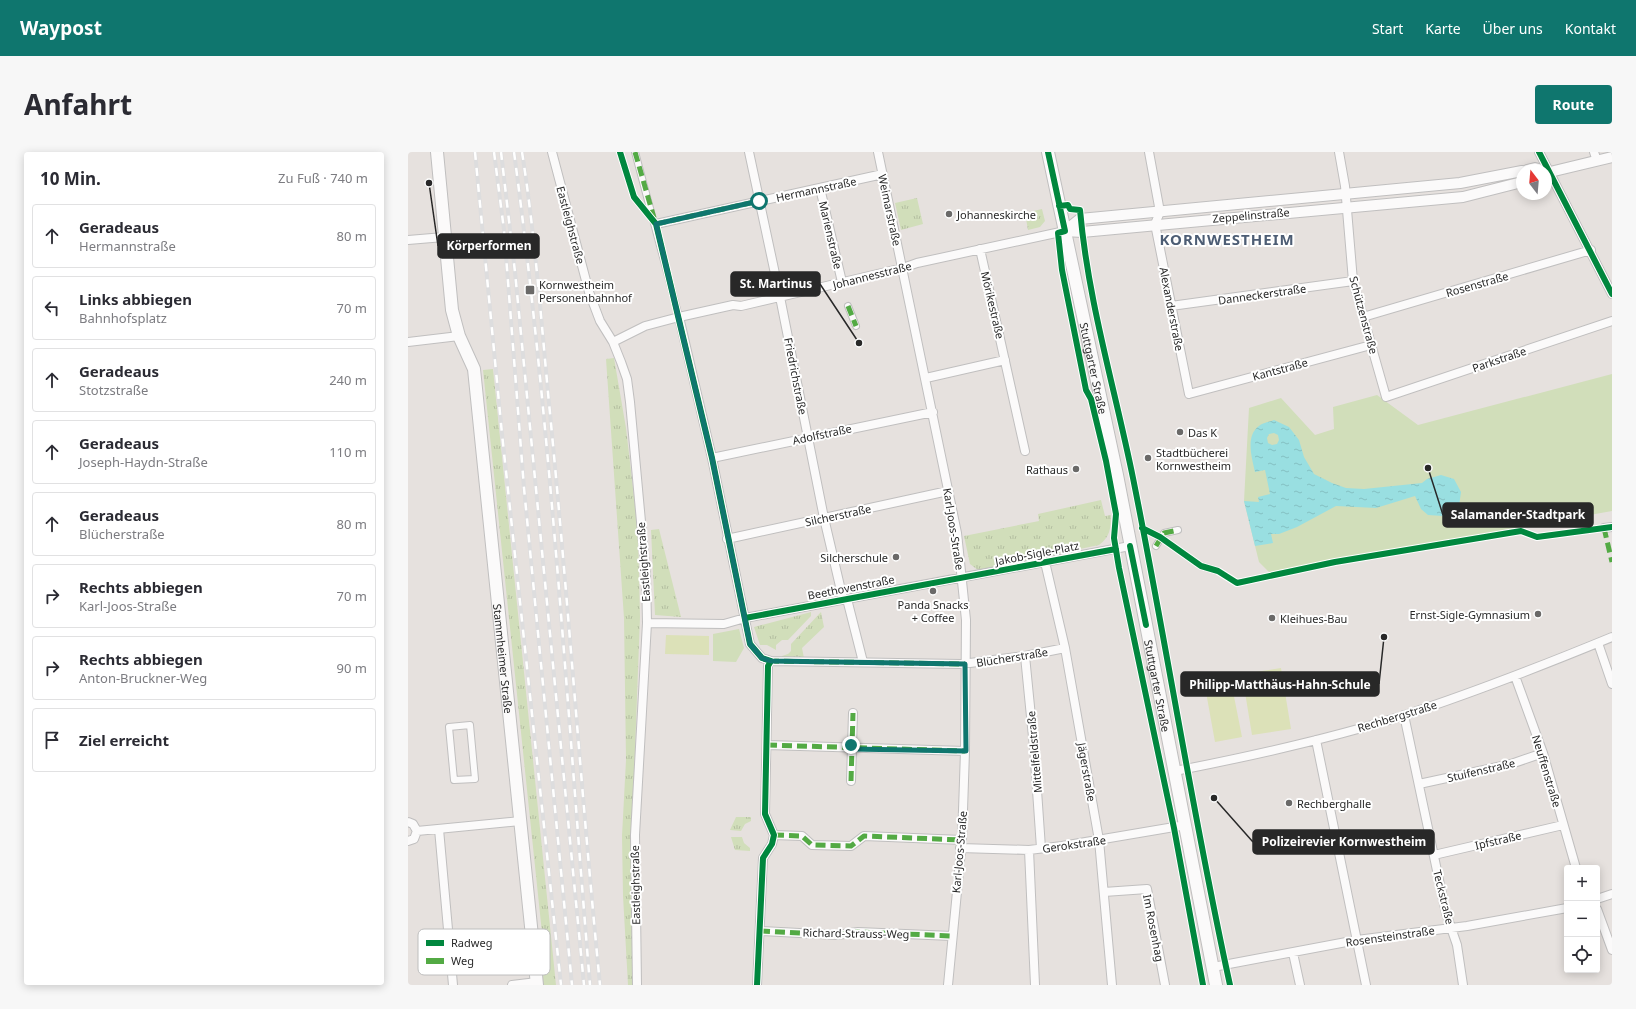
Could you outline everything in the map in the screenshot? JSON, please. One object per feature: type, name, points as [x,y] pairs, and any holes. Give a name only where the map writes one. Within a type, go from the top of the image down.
[{"type":"main road","name":"Stammheimer Straße","points":[[437,152],[452,310],[459,336],[474,369],[531,929]]},
{"type":"main road","name":"Stuttgarter Straße","points":[[1048,152],[1117,475],[1216,985]]},
{"type":"street","name":"Eastleighstraße","points":[[552,152],[591,300],[600,321],[613,342],[626,379],[630,402],[646,576],[647,623],[635,835],[637,985]]},
{"type":"street","points":[[635,152],[656,224],[679,317]]},
{"type":"street","name":"Friedrichstraße","points":[[749,152],[780,297],[824,518],[862,662]]},
{"type":"street","name":"Weimarstraße","points":[[878,152],[903,268]]},
{"type":"street","points":[[1149,152],[1160,212],[1155,224]]},
{"type":"street","points":[[1338,152],[1348,206]]},
{"type":"street","points":[[1539,152],[1543,164]]},
{"type":"street","points":[[1552,170],[1595,156],[1612,157]]},
{"type":"street","name":"Zeppelinstraße","points":[[1065,231],[1074,222],[1080,219],[1460,183],[1516,172]]},
{"type":"street","name":"Hermannstraße","points":[[656,224],[883,174]]},
{"type":"street","points":[[1552,182],[1591,250],[1612,294]]},
{"type":"street","name":"Zeppelinstraße","points":[[1065,231],[1082,232],[1463,196],[1516,183]]},
{"type":"street","name":"Marienstraße","points":[[820,188],[842,282]]},
{"type":"street","name":"Schützenstraße","points":[[1348,206],[1353,281],[1386,397]]},
{"type":"street","name":"Alexanderstraße","points":[[1155,224],[1189,394]]},
{"type":"street","name":"Johannesstraße","points":[[613,342],[645,326],[679,317],[780,297],[903,268],[917,263],[1065,231]]},
{"type":"street","points":[[408,240],[444,237]]},
{"type":"street","name":"Mörikestraße","points":[[980,250],[1025,451]]},
{"type":"street","name":"Rosenstraße","points":[[1363,316],[1591,250]]},
{"type":"street","name":"Karl-Joos-Straße","points":[[903,268],[957,534],[966,620],[966,751],[961,844],[948,985]]},
{"type":"street","name":"Danneckerstraße","points":[[1171,306],[1353,281]]},
{"type":"street","points":[[848,306],[856,326]]},
{"type":"street","name":"Blücherstraße","points":[[679,317],[712,458],[727,539],[750,644],[762,658],[771,661],[965,664],[1024,656],[1066,648]]},
{"type":"street","name":"Parkstraße","points":[[1386,397],[1612,321]]},
{"type":"street","points":[[408,342],[459,336]]},
{"type":"street","name":"Kantstraße","points":[[1189,394],[1371,345]]},
{"type":"street","points":[[926,378],[1005,360]]},
{"type":"street","name":"Adolfstraße","points":[[712,458],[933,412]]},
{"type":"street","name":"Silcherstraße","points":[[727,539],[948,491]]},
{"type":"street","points":[[1156,546],[1164,533],[1178,530]]},
{"type":"street","name":"Jakob-Sigle-Platz","points":[[962,578],[1130,546]]},
{"type":"street","name":"Jägerstraße","points":[[1045,562],[1066,648],[1099,840],[1112,985]]},
{"type":"street","name":"Beethovenstraße","points":[[647,623],[724,624],[745,618],[962,578]]},
{"type":"street","name":"Rechbergstraße","points":[[1175,771],[1316,740],[1404,715],[1515,676],[1612,637]]},
{"type":"street","points":[[1598,643],[1612,684]]},
{"type":"street","name":"Mittelfeldstraße","points":[[1024,656],[1034,747],[1041,848]]},
{"type":"street","points":[[757,985],[762,858],[772,844],[774,835],[765,814],[768,666]]},
{"type":"street","name":"Neuffenstraße","points":[[1515,676],[1543,753],[1575,865]]},
{"type":"street","points":[[851,781],[853,713]]},
{"type":"street","name":"Teckstraße","points":[[1404,715],[1446,913],[1457,945],[1463,985]]},
{"type":"street","points":[[470,725],[475,779],[454,780],[449,727],[470,725]]},
{"type":"street","points":[[1316,740],[1366,985]]},
{"type":"street","points":[[767,746],[966,751]]},
{"type":"street","name":"Stuifenstraße","points":[[1419,784],[1511,764],[1543,753]]},
{"type":"street","points":[[417,831],[520,821]]},
{"type":"street","points":[[408,822],[413,824],[417,831]]},
{"type":"street","name":"Gerokstraße","points":[[774,835],[802,836],[812,845],[851,846],[864,836],[1029,850],[1186,825]]},
{"type":"street","name":"Ipfstraße","points":[[1434,855],[1563,825]]},
{"type":"street","points":[[439,829],[448,929]]},
{"type":"street","points":[[408,841],[414,838],[417,831]]},
{"type":"street","points":[[1029,850],[1035,985]]},
{"type":"street","name":"Im Rosenhag","points":[[1104,892],[1147,889],[1165,985]]},
{"type":"street","points":[[1600,898],[1612,894]]},
{"type":"street","name":"Rosensteinstraße","points":[[1213,967],[1357,940],[1451,927],[1564,908]]},
{"type":"street","points":[[1600,917],[1612,950]]},
{"type":"street","name":"Richard-Strauss-Weg","points":[[760,931],[837,935],[858,932],[952,936]]},
{"type":"street","points":[[1293,953],[1300,985]]},
{"type":"street","points":[[452,975],[453,985]]},
{"type":"street","points":[[512,985],[537,984]]},
{"type":"green space","points":[[917,198],[923,224],[901,230],[895,203]]},
{"type":"green space","points":[[1042,209],[1045,221],[1040,227],[1028,230],[1025,213]]},
{"type":"green space","points":[[614,358],[626,428],[638,531],[640,617],[634,777],[634,985],[628,985],[623,896],[622,836],[626,760],[624,618],[606,359]]},
{"type":"green space","points":[[493,369],[556,985],[543,985],[542,975],[550,975],[550,929],[542,929],[483,370]]},
{"type":"green space","points":[[1612,374],[1612,511],[1269,572],[1259,562],[1244,501],[1249,408],[1281,398],[1315,435],[1334,429],[1333,407],[1377,395],[1418,425]]},
{"type":"green space","points":[[1101,500],[1105,516],[1111,515],[1111,520],[1108,535],[1099,545],[978,570],[970,564],[964,536],[1039,521],[1038,514]]},
{"type":"green space","points":[[659,529],[681,617],[655,615],[651,530]]},
{"type":"green space","points":[[811,612],[811,616],[788,640],[782,640],[776,645],[776,650],[767,645],[760,645],[754,627]]},
{"type":"green space","points":[[821,612],[824,627],[802,648],[804,658],[782,659],[782,656],[791,651],[791,644]]},
{"type":"green space","points":[[739,629],[744,648],[736,662],[713,661],[713,634]]},
{"type":"green space","points":[[666,635],[709,636],[709,655],[665,654]]},
{"type":"green space","points":[[1281,668],[1291,729],[1252,735],[1242,674]]},
{"type":"green space","points":[[1230,676],[1242,737],[1215,742],[1204,681]]},
{"type":"green space","points":[[736,817],[751,817],[751,821],[745,824],[741,831],[730,830]]},
{"type":"green space","points":[[731,837],[742,837],[744,843],[750,848],[750,851],[735,850]]},
{"type":"water","points":[[1274,420],[1289,427],[1299,440],[1304,457],[1314,474],[1332,483],[1346,488],[1364,489],[1422,483],[1427,479],[1441,475],[1454,479],[1461,492],[1459,506],[1454,513],[1443,516],[1428,515],[1421,509],[1415,496],[1376,508],[1336,506],[1297,527],[1279,534],[1271,534],[1273,543],[1255,546],[1244,501],[1259,502],[1258,497],[1270,494],[1265,470],[1255,472],[1251,454],[1251,441],[1252,435],[1259,426]],"holes":[[[1274,433],[1278,435],[1279,440],[1277,444],[1272,445],[1268,443],[1267,438],[1269,434]]]},
{"type":"railway","points":[[475,152],[502,434],[561,985]]},
{"type":"railway","points":[[494,152],[504,230],[524,488],[572,985]]},
{"type":"railway","points":[[501,152],[515,272],[584,985]]},
{"type":"railway","points":[[514,152],[527,256],[548,464],[566,672],[590,985]]},
{"type":"railway","points":[[522,152],[531,214],[540,309],[600,985]]},
{"type":"marked path","points":[[635,152],[654,218]]},
{"type":"marked path","points":[[656,224],[759,201]]},
{"type":"marked path","points":[[848,306],[856,326]]},
{"type":"marked path","points":[[1604,528],[1612,562]]},
{"type":"marked path","points":[[1156,546],[1164,533],[1178,530]]},
{"type":"marked path","points":[[769,661],[965,664]]},
{"type":"marked path","points":[[851,781],[853,713]]},
{"type":"marked path","points":[[767,745],[965,751]]},
{"type":"marked path","points":[[774,835],[802,836],[812,845],[851,846],[864,836],[962,840]]},
{"type":"marked path","points":[[760,931],[837,935],[858,932],[952,936]]},
{"type":"cycle path","points":[[620,152],[634,197],[656,224],[712,458],[750,644],[762,658],[771,661],[768,666],[765,814],[774,835],[772,844],[763,858],[757,985]]},
{"type":"cycle path","points":[[1048,152],[1065,231],[1058,233],[1062,270],[1086,390],[1091,399],[1106,461],[1116,514],[1114,538],[1119,568],[1174,828],[1203,985]]},
{"type":"cycle path","points":[[1539,152],[1612,294]]},
{"type":"cycle path","points":[[1059,206],[1068,205],[1070,209],[1080,210],[1089,278],[1133,478],[1204,859],[1230,985]]},
{"type":"cycle path","points":[[1142,528],[1160,537],[1201,566],[1218,571],[1237,583],[1335,562],[1521,531],[1537,537],[1612,527]]},
{"type":"cycle path","points":[[1130,546],[1146,625]]},
{"type":"cycle path","points":[[745,618],[1116,549]]},
{"type":"place","name":"Körperformen","points":[[429,183]]},
{"type":"place","name":"Johanneskirche","points":[[949,214]]},
{"type":"place","name":"Kornwestheim Personenbahnhof","points":[[530,290]]},
{"type":"place","name":"St. Martinus","points":[[859,343]]},
{"type":"place","name":"Das K","points":[[1180,432]]},
{"type":"place","name":"Stadtbücherei Kornwestheim","points":[[1148,458]]},
{"type":"place","name":"Salamander-Stadtpark","points":[[1428,468]]},
{"type":"place","name":"Rathaus","points":[[1076,469]]},
{"type":"place","name":"Silcherschule","points":[[896,557]]},
{"type":"place","name":"Panda Snacks + Coffee","points":[[933,591]]},
{"type":"place","name":"Ernst-Sigle-Gymnasium","points":[[1538,614]]},
{"type":"place","name":"Kleihues-Bau","points":[[1272,618]]},
{"type":"place","name":"Philipp-Matthäus-Hahn-Schule","points":[[1384,637]]},
{"type":"place","name":"Polizeirevier Kornwestheim","points":[[1214,798]]},
{"type":"place","name":"Rechberghalle","points":[[1289,803]]},
{"type":"district","name":"KORNWESTHEIM","points":[[1227,239]]},
{"type":"route","points":[[759,201],[656,224],[712,458],[727,539],[750,644],[755,652],[762,658],[771,661],[965,664],[966,751],[851,749],[851,745]]}]
